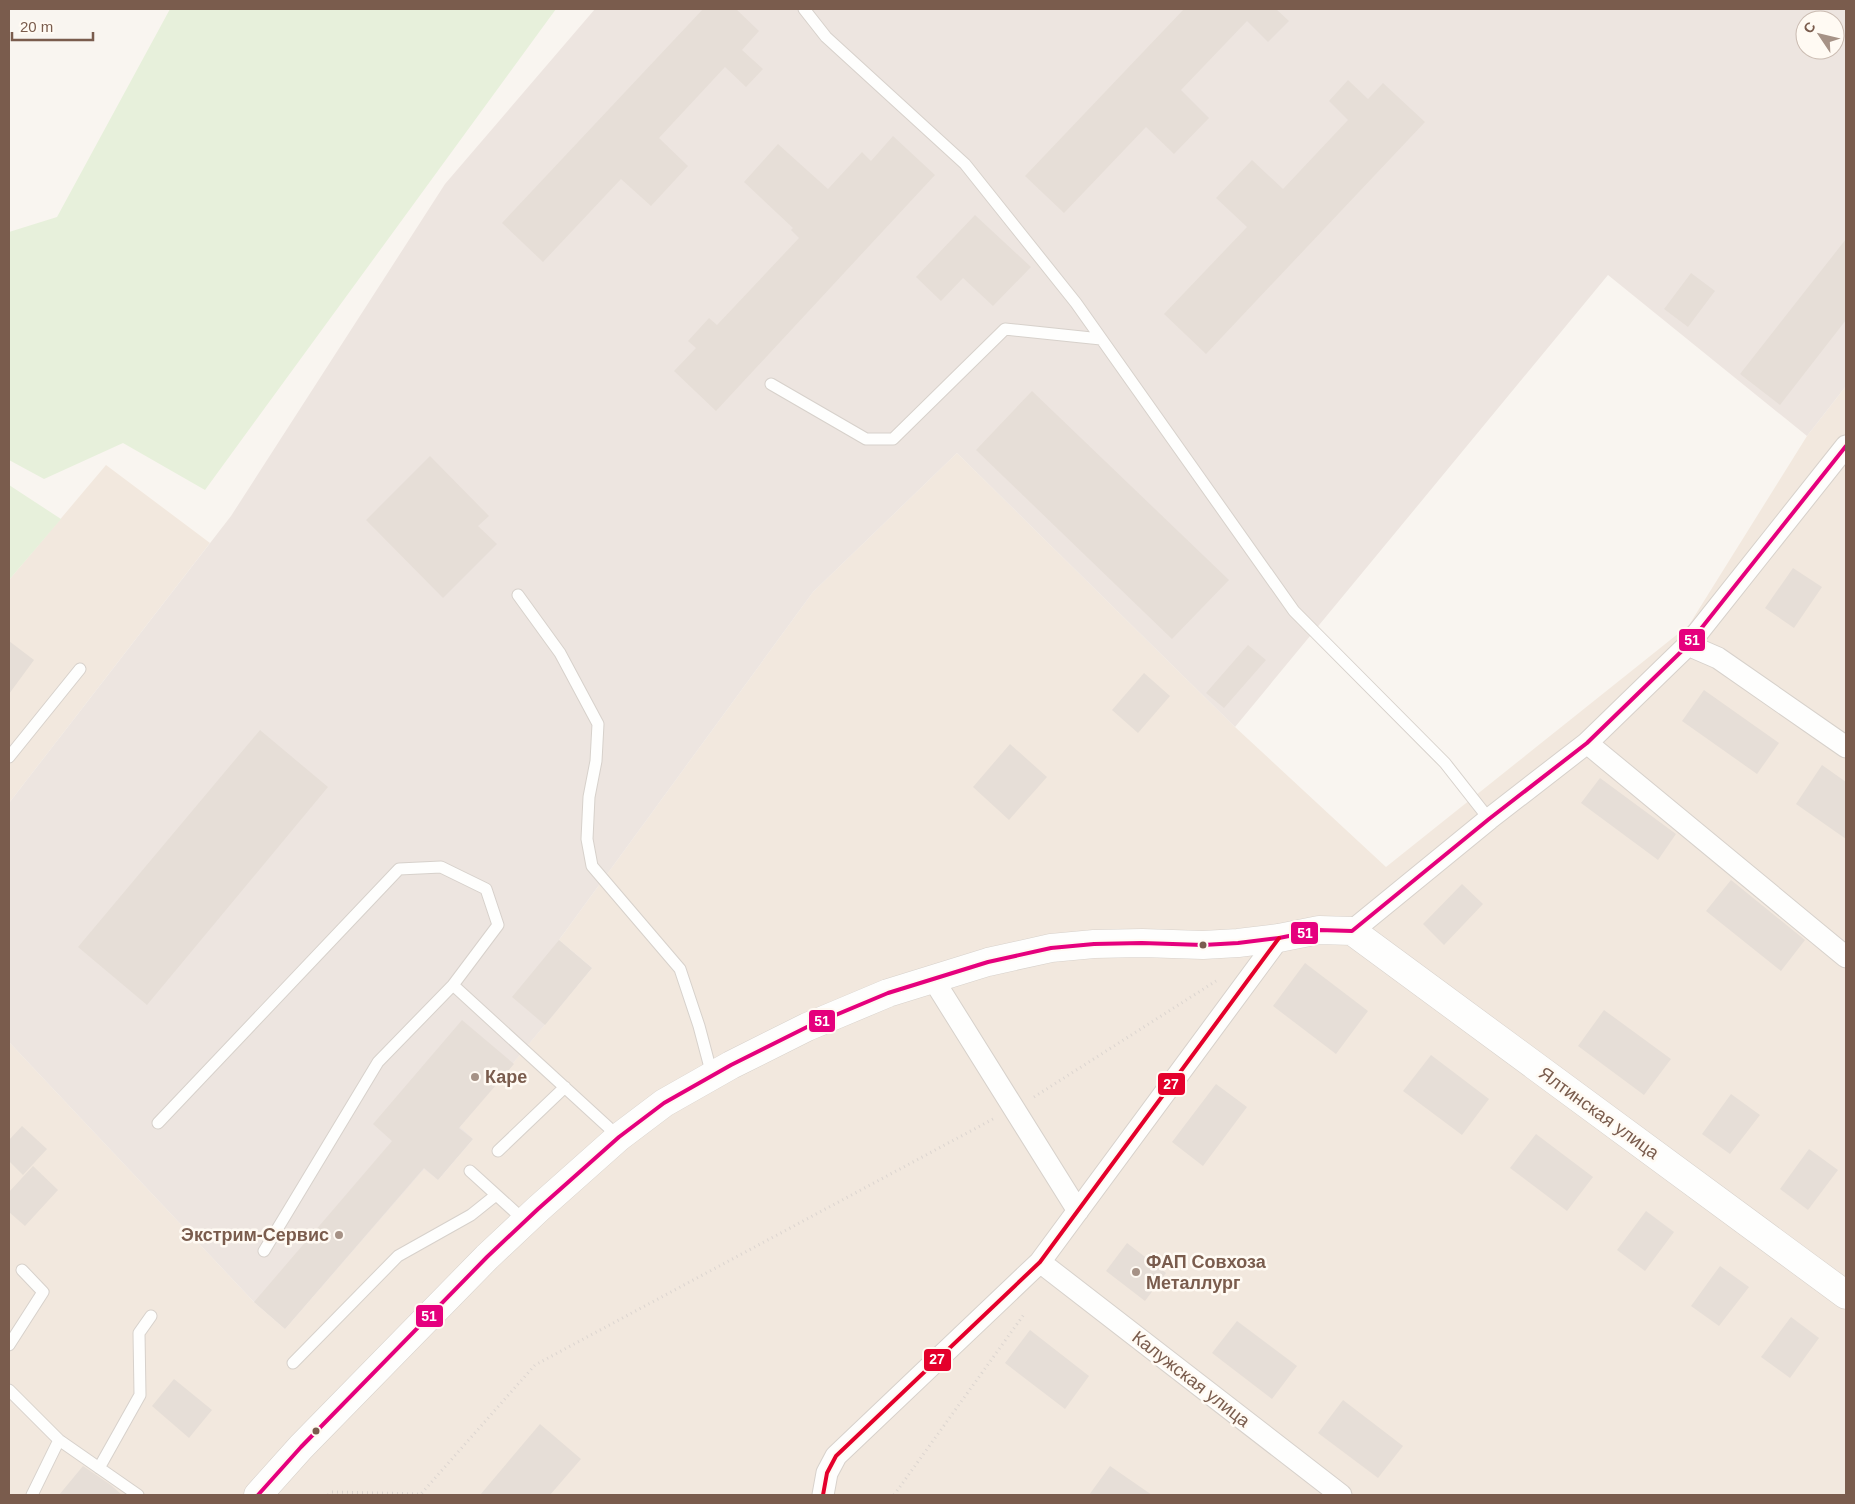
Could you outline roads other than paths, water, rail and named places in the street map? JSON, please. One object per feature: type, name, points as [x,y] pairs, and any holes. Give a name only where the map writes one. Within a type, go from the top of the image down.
[{"type":"street","points":[[258,1495],[301,1447],[487,1257],[619,1137],[664,1104],[712,1076],[807,1027],[888,993],[988,962],[1050,948],[1104,944],[1212,944],[1279,938],[1319,930],[1352,931],[1489,819],[1587,743],[1688,645],[1846,446]]},
{"type":"street","points":[[1688,645],[1718,658],[1846,747]]},
{"type":"street","points":[[1587,743],[1846,957]]},
{"type":"street","name":"Ялтинская улица","points":[[1352,931],[1846,1295]]},
{"type":"street","points":[[823,1495],[827,1473],[836,1456],[1040,1262],[1279,938]]},
{"type":"street","points":[[933,979],[1078,1211]]},
{"type":"street","name":"Калужская улица","points":[[1040,1262],[1341,1495]]},
{"type":"lane","points":[[804,9],[826,37],[964,164],[1102,339],[1294,611],[1445,763],[1489,819]]},
{"type":"lane","points":[[771,384],[866,439],[893,438],[1005,329],[1102,339]]},
{"type":"lane","points":[[518,596],[560,653],[598,724],[596,761],[589,797],[587,839],[592,866],[680,969],[712,1076]]},
{"type":"lane","points":[[9,757],[80,669]]},
{"type":"lane","points":[[158,1123],[400,868],[441,866],[486,889],[498,925],[453,985],[378,1062],[264,1251]]},
{"type":"lane","points":[[453,985],[619,1137]]},
{"type":"lane","points":[[498,1151],[565,1087]]},
{"type":"lane","points":[[470,1171],[525,1221]]},
{"type":"lane","points":[[293,1363],[398,1256],[471,1214],[496,1195]]},
{"type":"lane","points":[[9,1345],[44,1292],[22,1270]]},
{"type":"lane","points":[[98,1468],[140,1394],[139,1333],[151,1316]]},
{"type":"lane","points":[[9,1390],[59,1440],[138,1495]]},
{"type":"lane","points":[[32,1495],[59,1440]]},
{"type":"place","name":"Каре","points":[[475,1077]]},
{"type":"place","name":"Экстрим-Сервис","points":[[339,1235]]},
{"type":"place","name":"ФАП Совхоза Металлург","points":[[1136,1272]]}]
